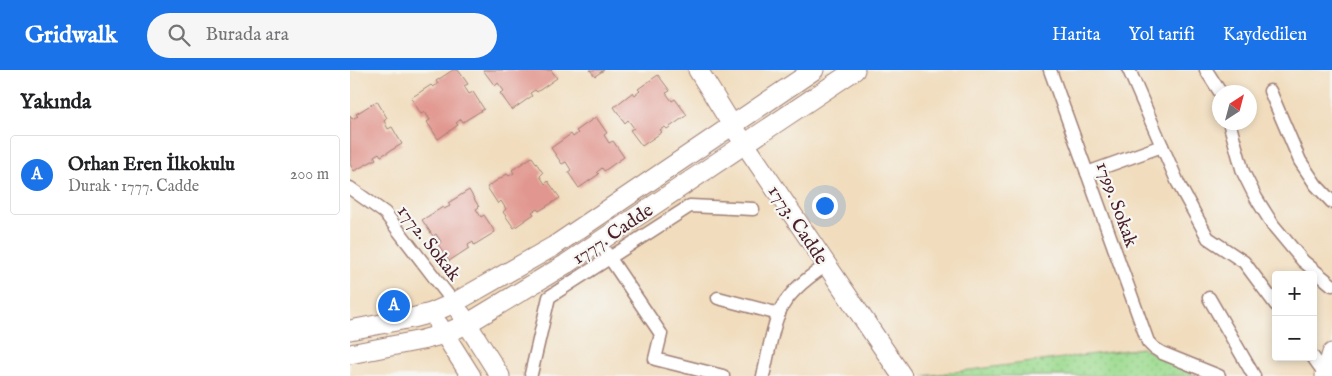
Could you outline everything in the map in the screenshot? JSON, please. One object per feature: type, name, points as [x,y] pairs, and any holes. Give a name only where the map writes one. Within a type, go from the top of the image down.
[{"type":"main road","name":"1773. Cadde","points":[[698,70],[732,125],[902,376]]},
{"type":"main road","name":"1777. Cadde","points":[[350,330],[431,313],[454,303],[554,246],[814,70]]},
{"type":"main road","name":"1777. Cadde","points":[[350,354],[403,345],[444,334],[467,324],[566,264],[855,70]]},
{"type":"main road","points":[[454,303],[500,376]]},
{"type":"main road","points":[[431,313],[471,376]]},
{"type":"main road","points":[[1327,375],[1332,353]]},
{"type":"street","name":"1799. Sokak","points":[[1050,70],[1148,342],[1162,353],[1219,376]]},
{"type":"street","points":[[1129,70],[1178,183],[1208,238],[1244,262],[1272,300]]},
{"type":"street","points":[[1206,70],[1216,85]]},
{"type":"street","points":[[1270,91],[1300,161],[1316,184],[1332,202]]},
{"type":"street","points":[[1231,130],[1243,172],[1273,225],[1303,260],[1332,286]]},
{"type":"street","points":[[1087,173],[1162,146]]},
{"type":"street","name":"1772. Sokak","points":[[350,188],[385,213],[454,303]]},
{"type":"street","points":[[531,374],[549,297],[690,206],[753,210]]},
{"type":"street","points":[[599,242],[661,334],[655,358],[723,376]]},
{"type":"street","points":[[763,376],[779,314],[798,288],[812,274],[827,265]]},
{"type":"street","points":[[718,298],[779,314]]},
{"type":"street","points":[[1209,298],[1254,376]]},
{"type":"street","points":[[1316,361],[1327,375]]},
{"type":"green space","points":[[1142,348],[1196,376],[923,376]]},
{"type":"building","points":[[453,70],[458,70],[468,84],[464,86],[469,94],[473,92],[484,109],[463,122],[461,119],[456,123],[458,125],[438,139],[427,122],[430,120],[425,112],[421,114],[411,98],[431,85],[433,87],[438,84],[436,81]]},
{"type":"building","points":[[483,70],[551,70],[557,78],[537,92],[535,90],[530,93],[532,96],[512,110],[500,93],[504,91],[498,83],[495,86]]},
{"type":"building","points":[[590,70],[604,70],[595,76]]},
{"type":"building","points":[[658,75],[670,91],[666,93],[672,101],[675,99],[687,115],[667,129],[665,127],[660,130],[662,132],[642,146],[630,130],[634,128],[628,120],[625,123],[614,107],[633,92],[635,95],[640,91],[638,89]]},
{"type":"building","points":[[377,101],[387,118],[384,121],[388,129],[392,127],[402,144],[381,156],[379,153],[374,156],[376,159],[354,171],[350,164],[350,115],[352,119],[358,116],[356,114]]},
{"type":"building","points":[[596,117],[607,133],[604,135],[609,143],[613,141],[624,157],[604,171],[602,168],[597,172],[599,174],[579,188],[568,172],[571,170],[566,162],[562,164],[551,148],[571,134],[573,137],[578,133],[576,131]]},
{"type":"building","points":[[532,157],[543,173],[540,176],[545,184],[548,181],[560,198],[539,211],[537,209],[532,212],[534,214],[514,228],[503,212],[506,209],[501,201],[498,204],[487,187],[507,174],[509,176],[514,173],[512,170]]},
{"type":"building","points":[[469,190],[479,207],[476,209],[481,217],[484,215],[495,232],[474,245],[473,242],[468,245],[469,248],[449,261],[438,244],[441,242],[436,234],[433,236],[422,220],[443,207],[444,209],[450,206],[448,203]]},
{"type":"place","name":"Orhan Eren İlkokulu","points":[[394,306]]}]
